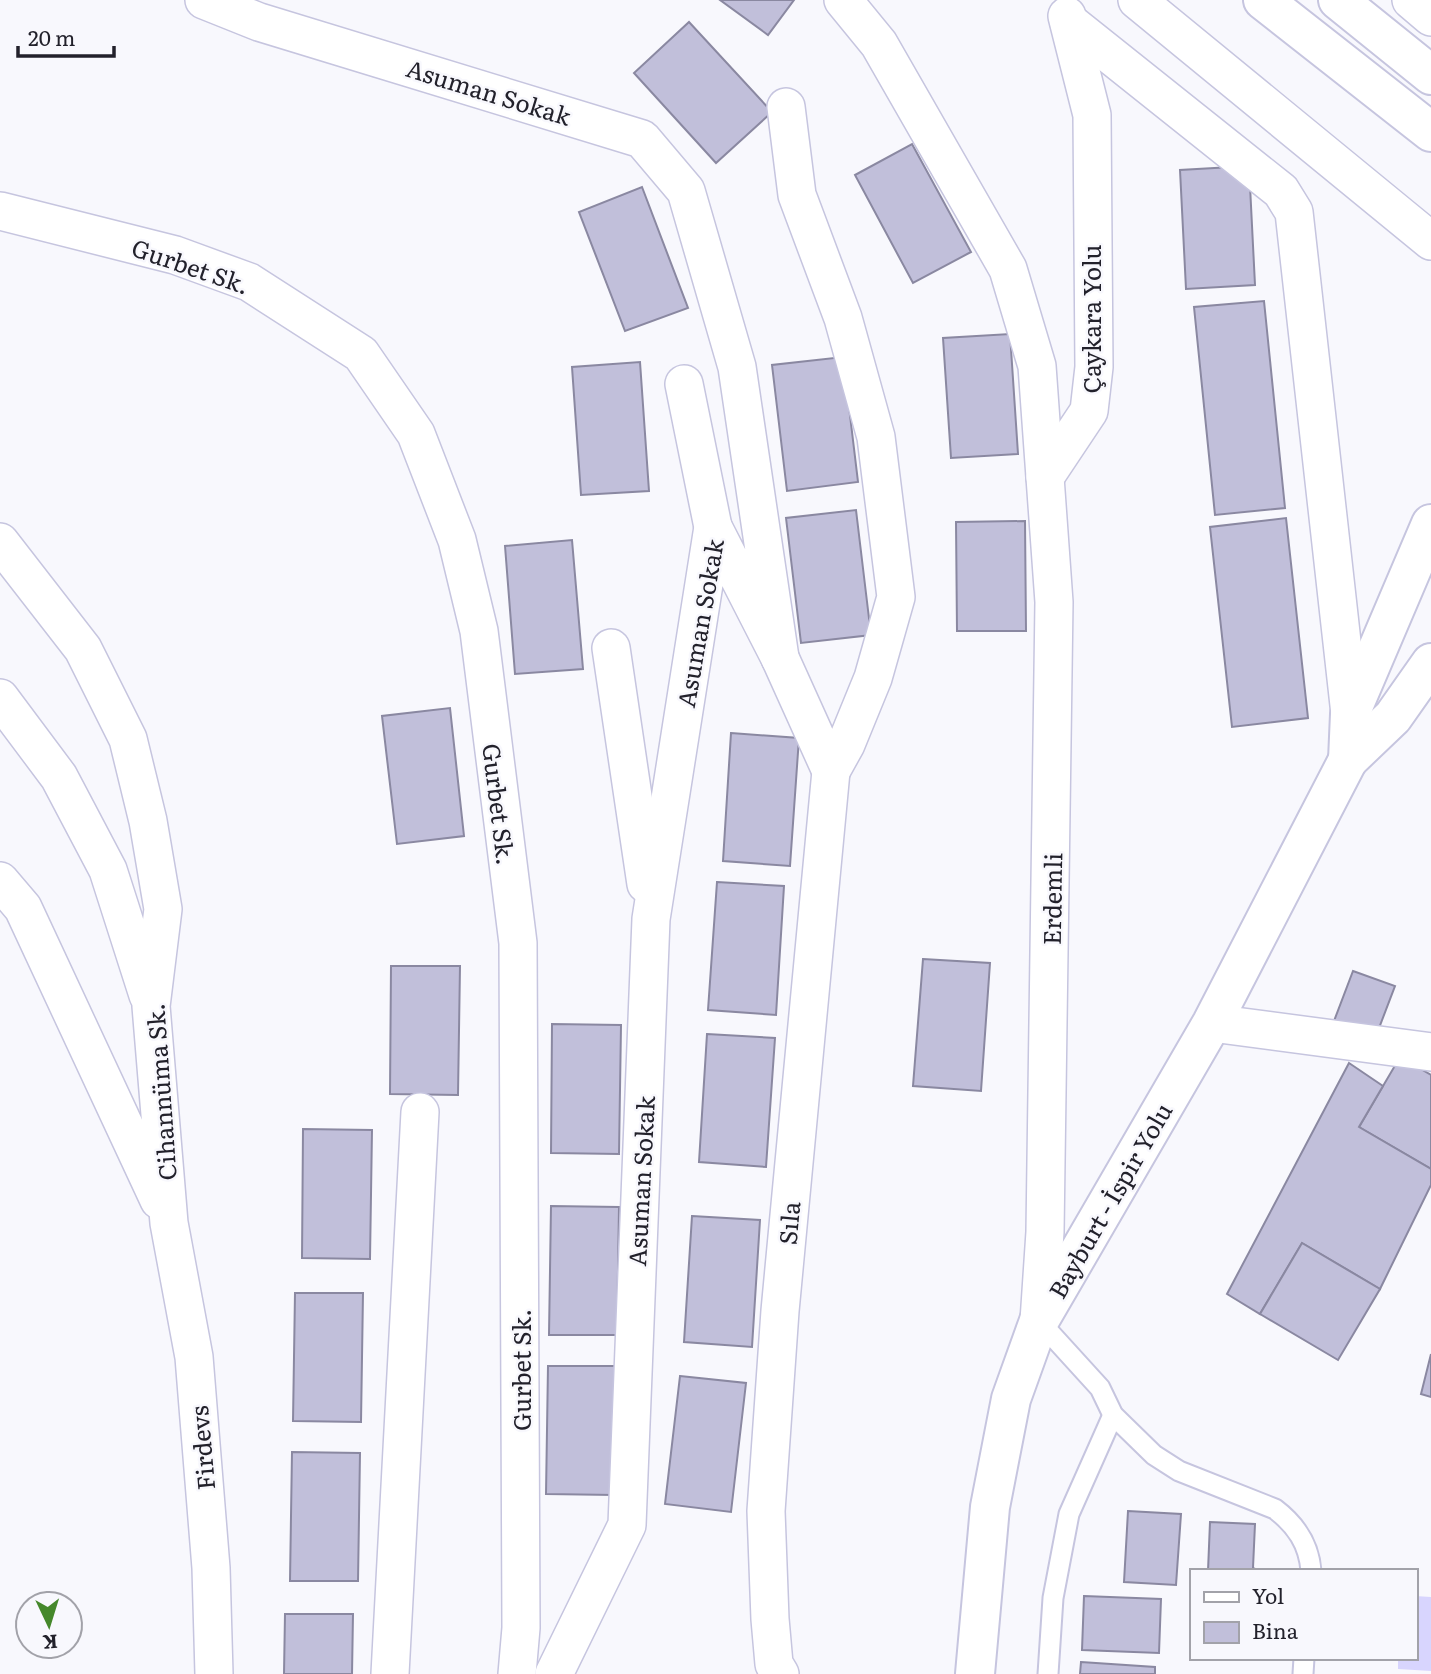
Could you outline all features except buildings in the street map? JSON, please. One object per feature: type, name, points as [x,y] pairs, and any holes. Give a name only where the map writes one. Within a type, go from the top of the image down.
[{"type":"main road","points":[[1263,0],[1431,132]]},
{"type":"main road","points":[[1347,7],[1431,75]]},
{"type":"main road","name":"Bayburt - İspir Yolu","points":[[1348,761],[1350,714],[1431,524]]},
{"type":"main road","name":"Bayburt - İspir Yolu","points":[[975,1674],[990,1507],[1011,1399],[1039,1321],[1212,1023],[1348,761],[1393,717],[1430,666]]},
{"type":"street","name":"Asuman Sokak","points":[[204,0],[259,22],[642,139],[686,191],[737,367],[780,658]]},
{"type":"street","name":"Çaykara Yolu","points":[[843,0],[879,44],[1009,269],[1037,366],[1045,477]]},
{"type":"street","points":[[1137,0],[1431,242]]},
{"type":"street","points":[[1411,0],[1431,18]]},
{"type":"street","points":[[1065,11],[1282,191],[1294,212],[1350,714]]},
{"type":"street","name":"Çaykara Yolu","points":[[1045,477],[1089,411],[1094,367],[1092,115],[1065,11]]},
{"type":"street","points":[[786,107],[797,195],[843,318],[876,437],[896,597],[873,678],[846,744],[831,771]]},
{"type":"street","name":"Gurbet Sk.","points":[[0,211],[175,255],[249,282],[362,354],[416,434],[457,540],[479,631],[518,943],[521,1628],[517,1674]]},
{"type":"street","points":[[684,384],[713,527]]},
{"type":"street","name":"Erdemli","points":[[1039,1321],[1045,1218],[1054,629],[1045,477]]},
{"type":"street","name":"Asuman Sokak","points":[[713,527],[780,658]]},
{"type":"street","name":"Asuman Sokak","points":[[554,1674],[627,1525],[651,919],[713,527]]},
{"type":"street","name":"Cihannüma Sk.","points":[[0,542],[83,649],[128,739],[148,821],[163,909],[151,1006],[169,1223]]},
{"type":"street","points":[[611,648],[651,919]]},
{"type":"street","points":[[780,658],[831,771]]},
{"type":"street","points":[[0,698],[59,777],[108,870],[151,1006]]},
{"type":"street","name":"Sıla","points":[[780,1674],[774,1664],[771,1630],[766,1511],[780,1311],[831,771]]},
{"type":"street","points":[[0,881],[23,908],[169,1223]]},
{"type":"street","points":[[1212,1023],[1431,1052]]},
{"type":"street","points":[[390,1674],[420,1112]]},
{"type":"street","name":"Firdevs","points":[[169,1223],[194,1357],[211,1568],[214,1674]]},
{"type":"lane","points":[[1039,1321],[1100,1388],[1113,1415],[1140,1444],[1179,1471],[1275,1509],[1287,1519],[1305,1543],[1311,1569]]},
{"type":"lane","points":[[1048,1674],[1053,1598],[1069,1514],[1113,1415]]},
{"type":"shaded area","points":[[1417,1596],[1431,1597],[1431,1671],[1398,1669],[1398,1660],[1417,1660]]}]
